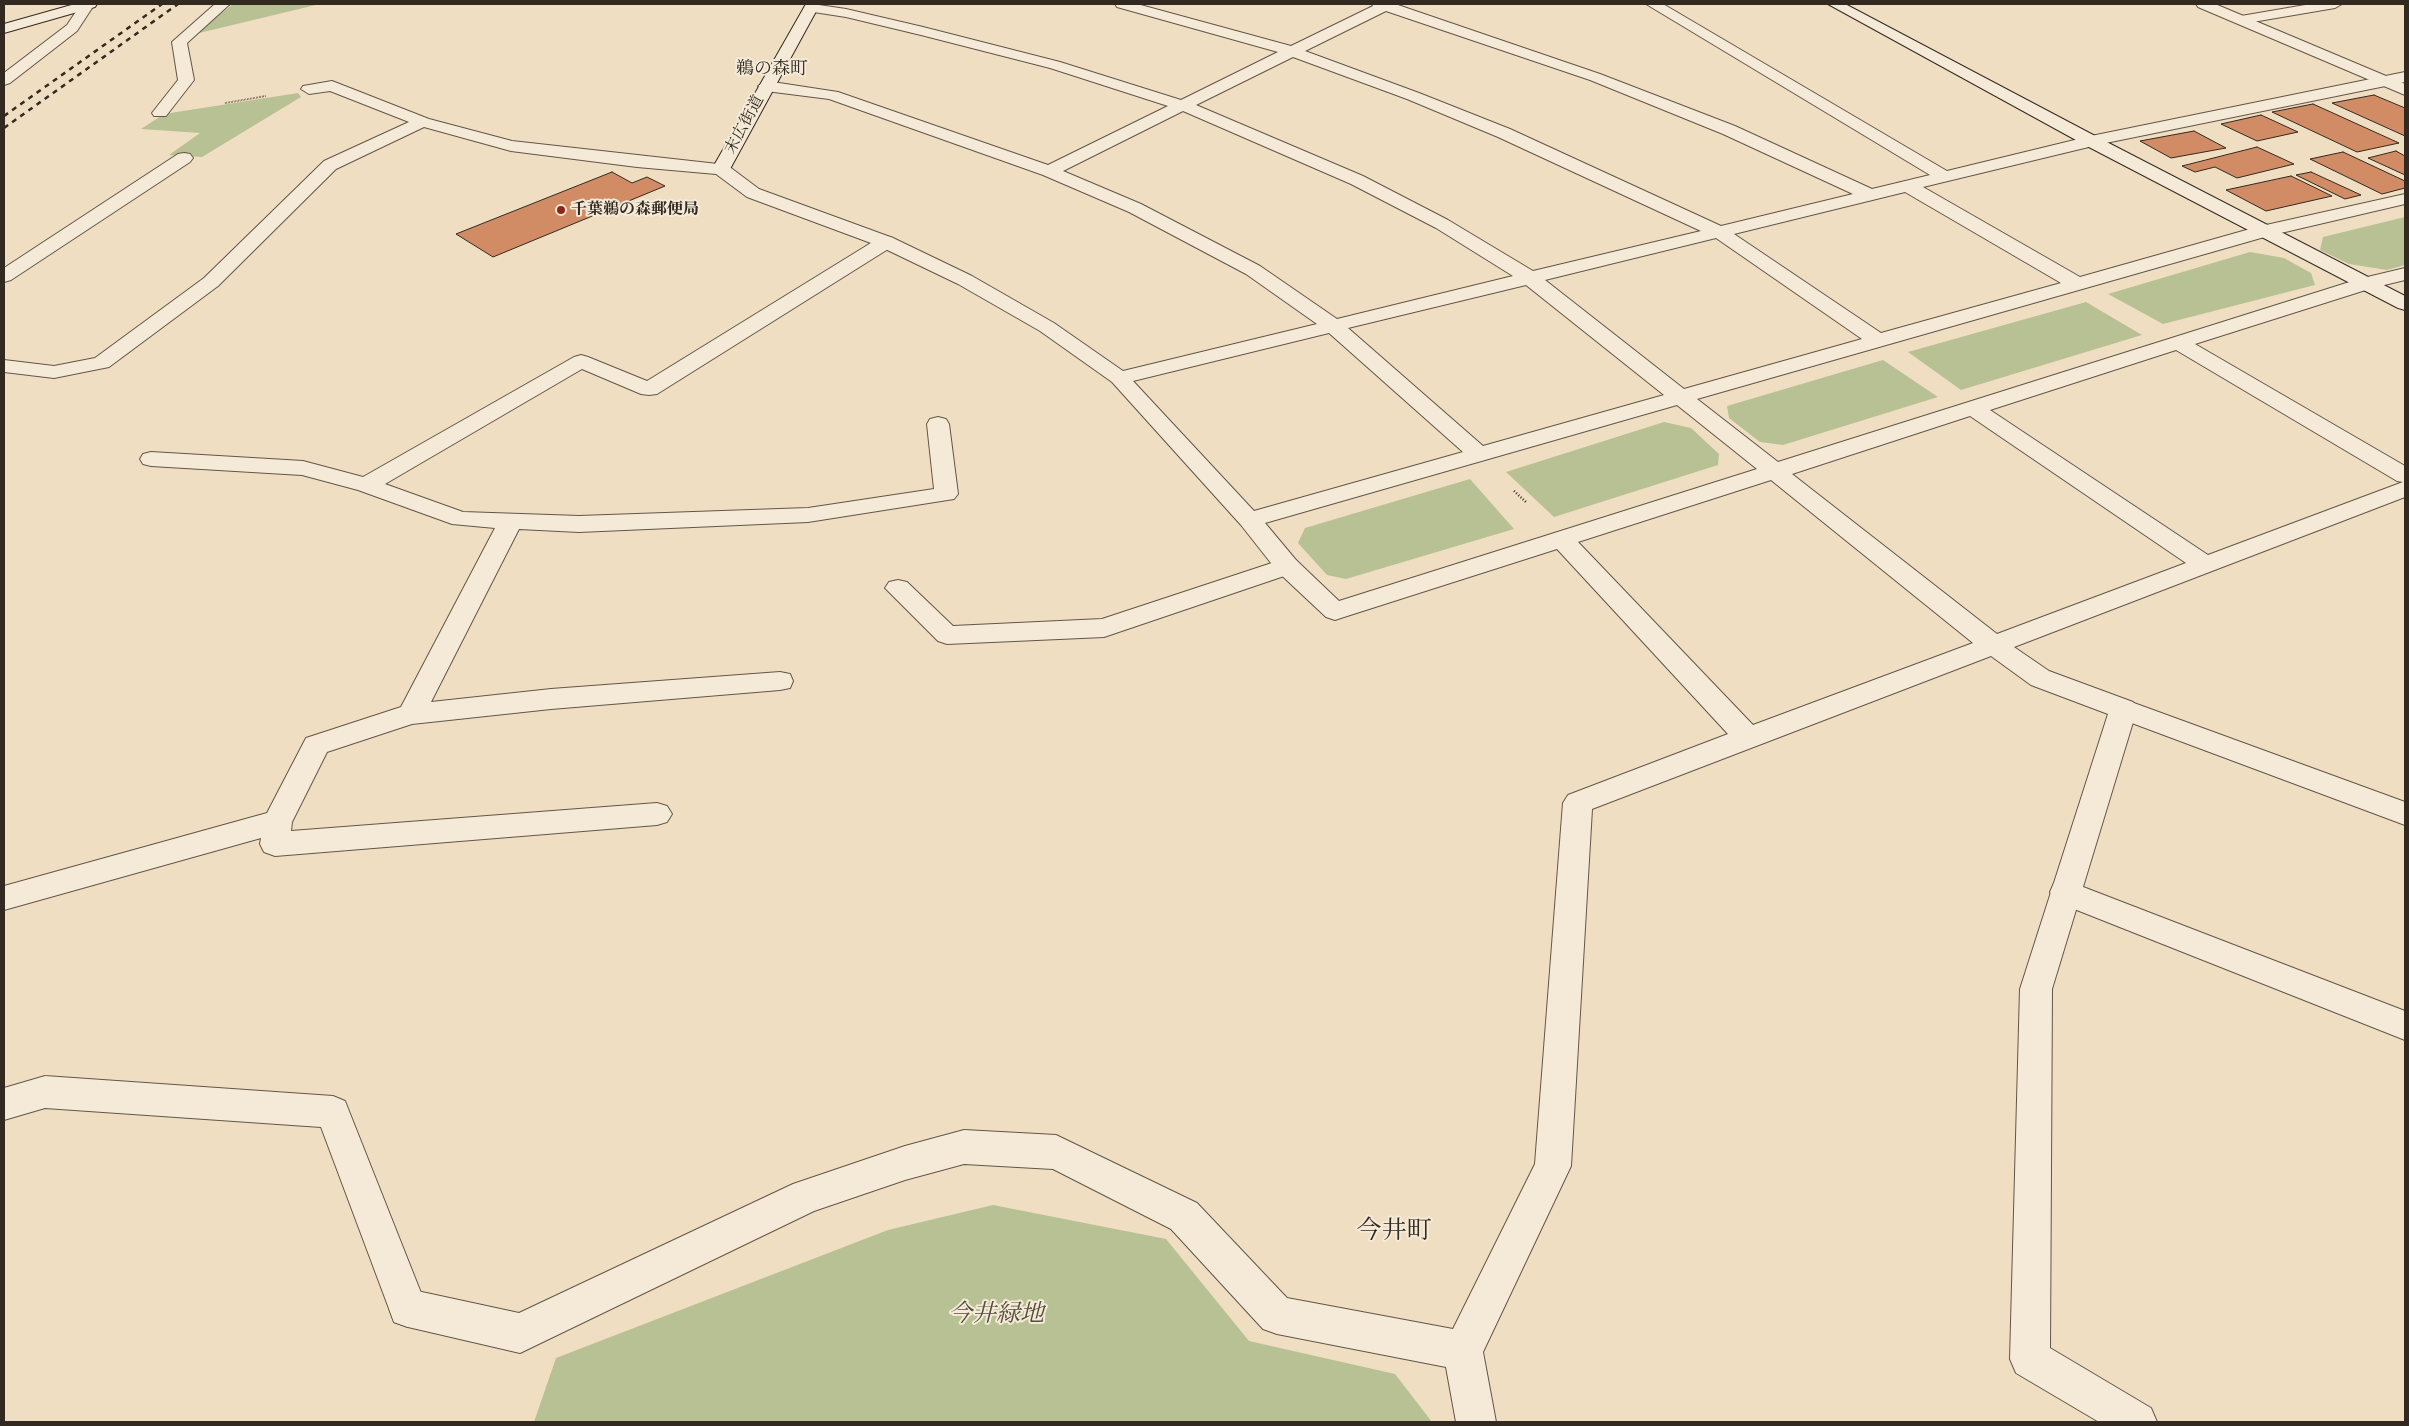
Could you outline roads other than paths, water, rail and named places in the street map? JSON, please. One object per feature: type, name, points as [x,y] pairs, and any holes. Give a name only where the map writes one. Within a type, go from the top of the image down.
[{"type":"street","points":[[4,29],[88,4]]},
{"type":"street","points":[[4,80],[72,28],[88,4]]},
{"type":"street","points":[[160,113],[186,80],[179,42],[223,4]]},
{"type":"street","points":[[1122,4],[1291,51],[1504,133],[1719,232],[1880,341]]},
{"type":"street","points":[[1049,170],[1384,4],[1595,77],[1729,130],[1871,195]]},
{"type":"street","points":[[1653,4],[1945,177]]},
{"type":"street","points":[[1835,4],[2092,142],[2405,304]]},
{"type":"street","points":[[2203,4],[2405,90]]},
{"type":"street","points":[[2242,20],[2335,4]]},
{"type":"street","points":[[813,6],[1054,65],[1182,105],[1357,180],[1442,224],[1530,278],[1992,644],[2040,678],[2405,814]]},
{"type":"street","name":"末広街道","points":[[721,169],[766,86],[813,6]]},
{"type":"street","points":[[1119,378],[2092,142],[2405,77]]},
{"type":"street","points":[[309,89],[332,86],[423,122],[511,146],[637,162],[721,169],[753,193],[886,242],[965,280],[1047,327],[1119,378],[1249,520],[1287,566],[1335,611],[2366,283],[2405,274]]},
{"type":"street","points":[[766,86],[832,95],[1049,170],[1135,208],[1253,270],[1332,325],[1479,454]]},
{"type":"street","points":[[4,366],[54,372],[102,363],[211,282],[330,165],[423,122]]},
{"type":"street","points":[[4,276],[184,158]]},
{"type":"street","points":[[1908,186],[2078,284]]},
{"type":"street","points":[[1249,520],[2264,231],[2405,199]]},
{"type":"street","points":[[366,485],[581,361],[649,389],[886,242]]},
{"type":"street","points":[[2178,343],[2405,476]]},
{"type":"street","points":[[1973,408],[2204,564]]},
{"type":"street","points":[[151,458],[303,468],[366,485],[460,519],[579,524],[808,515],[946,494],[938,424]]},
{"type":"street","points":[[1476,1422],[1463,1351],[1552,1166],[1578,803],[1992,644],[2405,489]]},
{"type":"street","points":[[411,714],[511,521]]},
{"type":"street","points":[[1562,539],[1748,738]]},
{"type":"street","points":[[898,588],[947,634],[1104,628],[1287,566]]},
{"type":"street","points":[[657,814],[275,844],[277,822],[316,745],[411,714],[551,699],[780,681]]},
{"type":"street","points":[[2124,709],[2036,989],[2030,1359],[2137,1422]]},
{"type":"street","points":[[4,898],[277,822]]},
{"type":"street","points":[[2065,892],[2405,1026]]},
{"type":"street","points":[[4,1104],[45,1092],[333,1112],[408,1308],[520,1333],[806,1196],[905,1163],[964,1147],[1056,1152],[1184,1216],[1277,1315],[1463,1351]]},
{"type":"railway","points":[[4,116],[162,4]]},
{"type":"railway","points":[[4,128],[178,4]]},
{"type":"place","name":"千葉鵜の森郵便局","points":[[561,210]]},
{"type":"district","name":"鵜の森町","points":[[772,70]]},
{"type":"district","name":"今井町","points":[[1394,1232]]},
{"type":"park label","name":"今井緑地","points":[[996,1315]]}]
